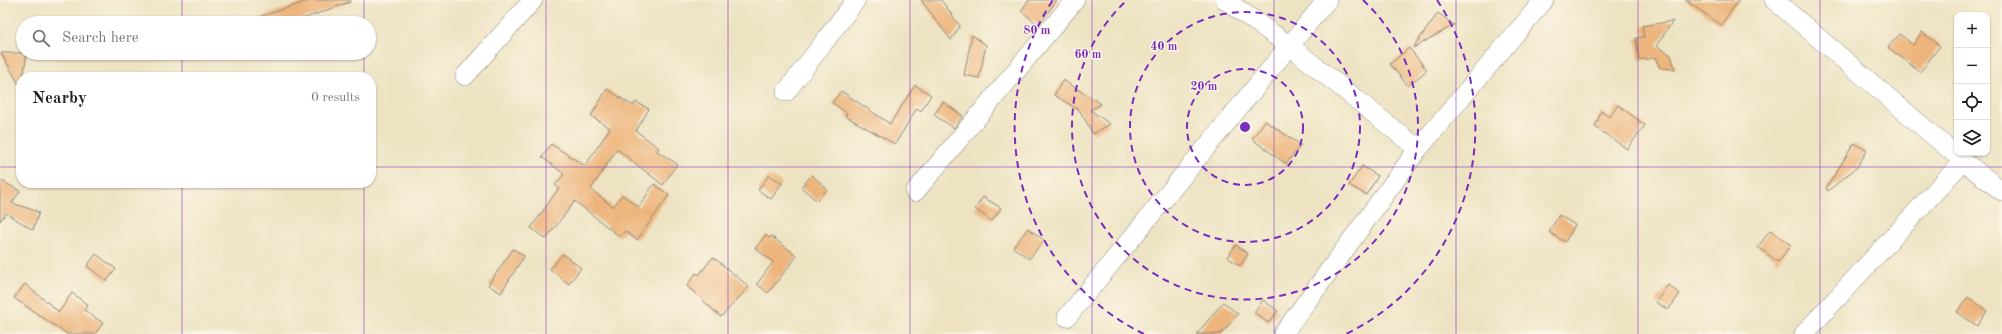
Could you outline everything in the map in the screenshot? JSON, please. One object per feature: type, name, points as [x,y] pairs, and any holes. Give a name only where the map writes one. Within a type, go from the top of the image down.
[{"type":"street","points":[[465,76],[533,0]]},
{"type":"street","points":[[786,92],[856,0]]},
{"type":"street","points":[[914,192],[1075,0]]},
{"type":"street","points":[[1226,0],[1290,46],[1418,149]]},
{"type":"street","points":[[1067,317],[1327,0]]},
{"type":"street","points":[[1283,334],[1418,149],[1544,0]]},
{"type":"street","points":[[1774,0],[1963,161],[2002,191]]},
{"type":"street","points":[[1804,334],[1963,161]]},
{"type":"building","points":[[311,0],[350,0],[350,2],[311,16],[262,16]]},
{"type":"building","points":[[921,0],[941,0],[960,26],[951,40]]},
{"type":"building","points":[[1029,0],[1057,0],[1039,25],[1021,11]]},
{"type":"building","points":[[1685,0],[1739,0],[1721,25]]},
{"type":"building","points":[[1438,13],[1454,25],[1413,48]]},
{"type":"building","points":[[1673,21],[1656,46],[1671,55],[1675,69],[1660,68],[1655,57],[1647,60],[1639,60],[1636,38],[1644,37],[1642,26]]},
{"type":"building","points":[[1922,32],[1940,46],[1920,72],[1888,47],[1900,34],[1913,45]]},
{"type":"building","points":[[972,35],[986,45],[979,78],[964,75]]},
{"type":"building","points":[[1409,48],[1427,70],[1408,86],[1390,64]]},
{"type":"building","points":[[1,53],[16,53],[16,60],[26,60],[24,72],[16,72],[16,79]]},
{"type":"building","points":[[1063,80],[1101,104],[1090,110],[1110,124],[1093,134],[1080,111],[1054,95]]},
{"type":"building","points":[[915,85],[931,95],[921,111],[917,108],[895,144],[845,116],[847,113],[832,103],[841,91],[890,124]]},
{"type":"building","points":[[607,89],[633,106],[636,102],[649,109],[636,131],[659,148],[657,151],[677,164],[663,185],[617,149],[591,189],[613,207],[622,195],[639,207],[654,184],[669,195],[637,240],[625,231],[620,237],[575,201],[546,239],[531,228],[559,188],[555,185],[564,174],[542,157],[551,144],[585,166],[610,128],[591,116]]},
{"type":"building","points":[[943,102],[963,116],[954,128],[934,115]]},
{"type":"building","points":[[1618,105],[1645,125],[1627,149],[1595,127],[1601,111],[1609,117]]},
{"type":"building","points":[[1265,121],[1301,145],[1286,164],[1252,139]]},
{"type":"building","points":[[1854,143],[1867,151],[1857,167],[1828,191],[1826,189]]},
{"type":"building","points":[[1362,166],[1378,176],[1366,195],[1349,185]]},
{"type":"building","points":[[769,175],[782,183],[771,199],[758,190]]},
{"type":"building","points":[[812,175],[827,189],[817,201],[801,187]]},
{"type":"building","points":[[0,180],[20,191],[12,203],[39,212],[33,230],[6,213],[0,221]]},
{"type":"building","points":[[983,197],[1001,208],[992,221],[975,209]]},
{"type":"building","points":[[1559,215],[1575,225],[1565,242],[1549,232]]},
{"type":"building","points":[[1028,228],[1044,240],[1029,259],[1013,247]]},
{"type":"building","points":[[1770,230],[1791,245],[1778,262],[1758,247]]},
{"type":"building","points":[[766,235],[769,238],[771,236],[797,256],[768,293],[757,284],[773,262],[755,248]]},
{"type":"building","points":[[1236,245],[1248,254],[1240,266],[1227,257]]},
{"type":"building","points":[[513,249],[524,256],[501,293],[488,285]]},
{"type":"building","points":[[96,254],[116,269],[107,281],[87,266]]},
{"type":"building","points":[[563,254],[581,268],[569,284],[550,269]]},
{"type":"building","points":[[713,257],[749,287],[721,317],[687,286],[696,273],[699,275]]},
{"type":"building","points":[[25,284],[59,312],[72,293],[88,305],[84,310],[103,323],[95,334],[67,334],[14,298]]},
{"type":"building","points":[[1668,285],[1680,294],[1668,310],[1656,302]]},
{"type":"building","points":[[1968,297],[1987,311],[1977,326],[1957,312]]},
{"type":"building","points":[[1263,300],[1278,311],[1268,323],[1254,312]]},
{"type":"building","points":[[1223,302],[1238,314],[1221,334],[1197,334]]}]
